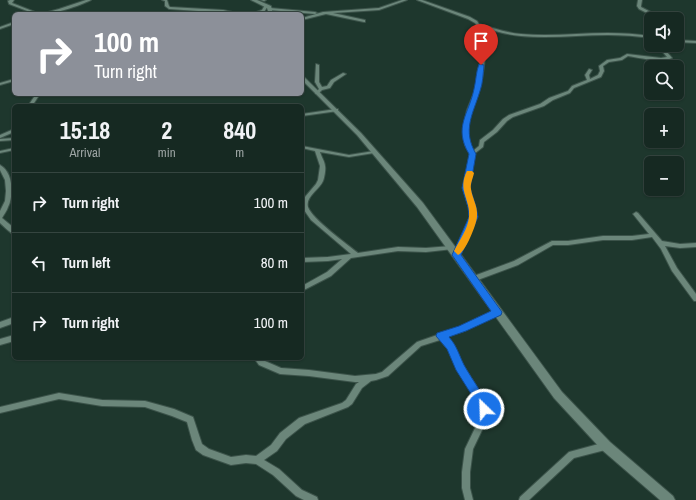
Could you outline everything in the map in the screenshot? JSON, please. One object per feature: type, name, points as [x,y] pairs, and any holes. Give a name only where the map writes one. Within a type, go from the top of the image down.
[{"type":"street","points":[[52,12],[89,0]]},
{"type":"street","points":[[164,0],[169,8],[199,11],[218,9],[229,12]]},
{"type":"street","points":[[253,0],[302,12]]},
{"type":"street","points":[[304,13],[322,13],[379,9],[405,0]]},
{"type":"street","points":[[419,0],[469,18],[479,25],[499,32],[531,36],[566,34],[624,34],[644,36]]},
{"type":"street","points":[[640,0],[640,8],[648,12]]},
{"type":"street","points":[[9,1],[14,5],[33,12]]},
{"type":"street","points":[[260,12],[263,11],[265,3]]},
{"type":"street","points":[[265,3],[270,12]]},
{"type":"street","points":[[304,18],[322,13],[364,21]]},
{"type":"street","points":[[0,28],[12,24]]},
{"type":"street","points":[[472,154],[467,145],[465,129],[469,110],[477,90],[481,73],[483,51],[479,25]]},
{"type":"street","points":[[684,41],[696,42]]},
{"type":"street","points":[[454,252],[473,217],[472,207],[466,188],[472,154],[481,146],[482,141],[495,131],[505,120],[516,114],[542,105],[550,99],[569,92],[573,87],[600,76],[602,71],[601,66],[612,60],[621,59],[625,55],[664,59],[670,58],[665,52]]},
{"type":"street","points":[[316,65],[319,91]]},
{"type":"street","points":[[589,81],[587,75],[590,70]]},
{"type":"street","points":[[319,91],[329,87],[332,81],[344,74]]},
{"type":"street","points":[[304,79],[319,91],[420,205],[558,395],[606,446],[669,500]]},
{"type":"street","points":[[0,84],[12,81]]},
{"type":"street","points":[[304,115],[336,110]]},
{"type":"street","points":[[0,136],[12,131]]},
{"type":"street","points":[[0,140],[12,139]]},
{"type":"street","points":[[304,148],[317,151],[354,156],[374,152]]},
{"type":"street","points":[[0,152],[12,149]]},
{"type":"street","points":[[317,151],[323,166],[320,174],[320,181],[307,199],[304,207],[313,219],[357,255]]},
{"type":"street","points":[[322,161],[334,153]]},
{"type":"street","points":[[0,167],[4,172],[8,193],[6,207],[0,218],[2,223],[10,227],[12,230]]},
{"type":"street","points":[[636,214],[660,243],[677,274],[696,299]]},
{"type":"street","points":[[0,227],[10,227]]},
{"type":"street","points":[[473,279],[516,263],[552,243],[570,243],[603,238],[632,238],[652,235]]},
{"type":"street","points":[[660,243],[680,246],[696,245]]},
{"type":"street","points":[[304,260],[317,260],[398,249],[454,252]]},
{"type":"street","points":[[304,288],[329,274],[349,256]]},
{"type":"street","points":[[260,360],[262,363],[280,371],[355,379],[368,378],[385,374],[419,344],[462,329],[497,312]]},
{"type":"street","points":[[0,325],[12,321]]},
{"type":"street","points":[[441,336],[451,346],[460,367],[477,394],[484,409],[480,426],[469,449],[466,472],[466,488],[469,500]]},
{"type":"street","points":[[0,342],[12,339]]},
{"type":"street","points":[[257,460],[274,448],[283,436],[302,421],[338,409],[349,402],[359,386],[368,378]]},
{"type":"street","points":[[0,410],[59,396],[102,403],[130,403],[156,407],[174,412],[190,420],[199,447],[206,452],[231,461],[246,459],[257,460],[270,468],[299,493],[314,500]]},
{"type":"street","points":[[522,500],[572,455],[606,446]]},
{"type":"slow traffic","points":[[458,251],[468,232],[473,217],[472,207],[466,188],[470,173]]},
{"type":"route","points":[[481,65],[481,73],[478,80],[477,90],[469,110],[465,129],[467,145],[472,154],[466,188],[472,207],[473,217],[468,232],[460,245],[457,255],[497,312],[462,329],[441,336],[451,346],[460,367],[482,402],[484,409]]}]
